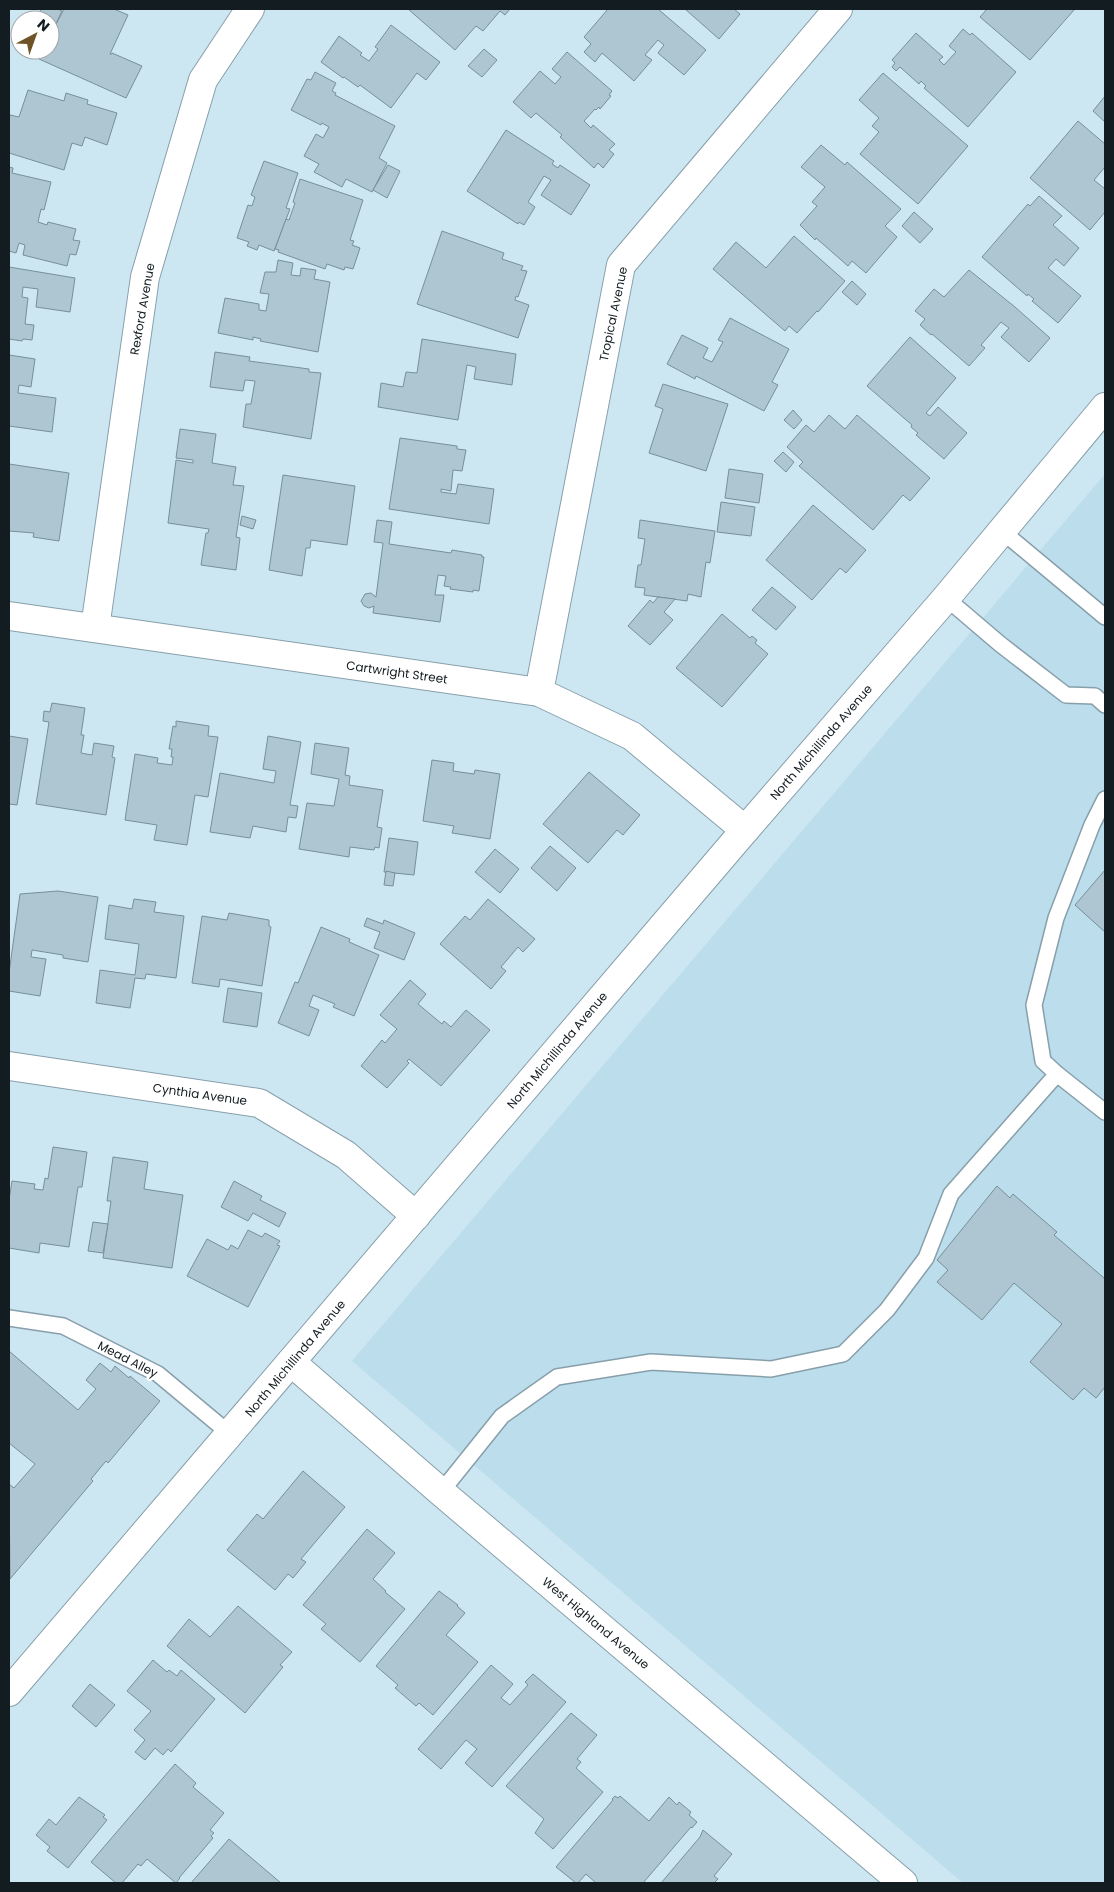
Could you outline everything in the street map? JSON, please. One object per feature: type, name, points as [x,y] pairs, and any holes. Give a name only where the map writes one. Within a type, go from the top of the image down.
[{"type":"street","name":"Rexford Avenue","points":[[95,628],[145,277],[203,80],[250,9]]},
{"type":"street","name":"Tropical Avenue","points":[[539,692],[621,265],[838,9]]},
{"type":"street","name":"North Michillinda Avenue","points":[[9,1692],[745,830],[1003,532],[1105,406]]},
{"type":"street","name":"Cartwright Street","points":[[9,616],[539,692],[632,736],[745,830]]},
{"type":"street","name":"Cynthia Avenue","points":[[9,1066],[259,1102],[346,1155],[416,1216]]},
{"type":"street","name":"West Highland Avenue","points":[[291,1362],[441,1492],[903,1883]]},
{"type":"lane","points":[[1003,532],[1105,617]]},
{"type":"lane","points":[[946,598],[1000,644],[1066,695],[1095,696],[1105,705]]},
{"type":"lane","points":[[1105,799],[1092,825],[1056,918],[1034,1005],[1043,1061],[1105,1112]]},
{"type":"lane","points":[[441,1492],[502,1416],[557,1377],[651,1362],[771,1369],[843,1354],[887,1310],[926,1258],[951,1194],[1057,1074]]},
{"type":"lane","name":"Mead Alley","points":[[9,1318],[63,1326],[158,1374],[230,1434]]},
{"type":"shaded area","points":[[1105,474],[1105,1883],[963,1883],[352,1361]]},
{"type":"building","points":[[58,9],[60,10],[41,10]]},
{"type":"building","points":[[64,9],[114,9],[128,15],[110,54],[112,53],[142,66],[126,98],[41,60],[60,60],[60,17]]},
{"type":"building","points":[[408,9],[510,9],[505,15],[500,11],[483,31],[476,26],[455,50]]},
{"type":"building","points":[[608,9],[658,9],[706,50],[684,75],[658,53],[664,45],[658,40],[645,55],[652,60],[634,81],[602,53],[595,62],[584,52],[591,44],[584,37]]},
{"type":"building","points":[[685,9],[734,9],[740,14],[719,39]]},
{"type":"building","points":[[987,9],[1074,10],[1030,60],[980,17]]},
{"type":"building","points":[[391,25],[440,62],[426,80],[417,73],[391,108],[360,85],[358,87],[321,62],[339,36],[362,53],[360,55],[369,61],[378,49],[375,47]]},
{"type":"building","points":[[963,29],[970,35],[972,33],[1016,72],[968,127],[924,88],[926,86],[921,81],[919,84],[900,67],[896,71],[892,67],[895,63],[892,60],[916,33],[943,57],[939,60],[944,65],[956,52],[949,46]]},
{"type":"building","points":[[484,49],[497,60],[482,77],[468,66]]},
{"type":"building","points":[[567,52],[612,91],[609,95],[611,96],[600,109],[599,107],[595,109],[584,121],[591,128],[593,125],[615,144],[609,150],[614,154],[603,168],[598,163],[594,168],[560,137],[562,135],[536,113],[531,118],[513,102],[540,71],[555,84],[561,77],[552,69]]},
{"type":"building","points":[[315,72],[336,83],[332,91],[336,93],[335,95],[395,126],[379,158],[387,163],[372,192],[346,179],[342,187],[314,172],[319,164],[304,156],[316,134],[323,138],[329,127],[291,110],[307,79],[311,80]]},
{"type":"building","points":[[883,73],[968,146],[918,204],[860,154],[879,132],[872,126],[879,118],[859,100]]},
{"type":"building","points":[[28,90],[64,101],[66,93],[88,100],[87,104],[117,113],[107,145],[85,137],[82,146],[72,143],[64,170],[9,153],[10,115],[19,117]]},
{"type":"building","points":[[1105,96],[1105,122],[1093,111]]},
{"type":"building","points":[[1078,121],[1105,144],[1105,167],[1094,180],[1105,189],[1105,212],[1090,230],[1030,178]]},
{"type":"building","points":[[506,130],[554,161],[552,164],[558,168],[560,165],[590,185],[571,215],[541,195],[551,180],[544,176],[528,202],[535,207],[524,225],[519,222],[518,224],[467,191]]},
{"type":"building","points":[[821,145],[845,165],[847,162],[901,209],[885,226],[897,237],[866,273],[852,261],[848,266],[816,238],[815,240],[800,225],[817,206],[812,202],[825,187],[801,167]]},
{"type":"building","points":[[264,161],[298,173],[286,208],[290,209],[274,251],[259,245],[257,250],[247,246],[249,242],[237,238],[248,205],[252,206],[255,197],[251,195]]},
{"type":"building","points":[[388,165],[400,171],[387,198],[373,190]]},
{"type":"building","points":[[9,167],[13,168],[12,173],[51,182],[44,210],[41,209],[38,222],[47,225],[48,222],[76,229],[73,240],[80,241],[76,255],[70,254],[67,266],[23,255],[25,245],[19,243],[16,253],[9,251]]},
{"type":"building","points":[[300,179],[363,200],[350,240],[354,241],[352,245],[360,248],[353,269],[345,267],[344,270],[327,264],[325,269],[278,252],[279,250],[275,249],[286,219],[289,220]]},
{"type":"building","points":[[1039,196],[1062,216],[1053,225],[1079,248],[1064,266],[1056,259],[1048,268],[1081,296],[1058,323],[1032,301],[1034,299],[1028,294],[1027,296],[982,257],[1028,204],[1030,206]]},
{"type":"building","points":[[914,212],[933,229],[920,243],[902,226]]},
{"type":"building","points":[[442,231],[504,253],[502,259],[523,266],[521,270],[527,271],[518,297],[516,296],[515,300],[529,305],[518,338],[417,304]]},
{"type":"building","points":[[794,236],[845,281],[797,333],[789,326],[785,331],[713,269],[736,242],[766,268]]},
{"type":"building","points":[[278,260],[293,263],[291,275],[300,276],[301,268],[316,270],[314,279],[330,282],[318,352],[260,341],[261,339],[253,337],[253,340],[218,333],[225,298],[259,304],[259,310],[266,311],[269,294],[260,293],[265,272],[276,272]]},
{"type":"building","points":[[9,267],[75,278],[70,312],[36,307],[38,289],[23,287],[22,297],[28,298],[25,324],[34,325],[32,340],[9,339]]},
{"type":"building","points":[[969,270],[1050,338],[1029,362],[1001,337],[1009,328],[1001,322],[981,345],[985,348],[969,366],[920,325],[925,319],[915,311],[934,289],[944,297]]},
{"type":"building","points":[[852,281],[866,294],[857,305],[842,292]]},
{"type":"building","points":[[730,318],[789,349],[772,382],[778,385],[764,411],[696,376],[695,379],[667,364],[682,335],[708,348],[703,358],[712,362],[723,342],[718,340]]},
{"type":"building","points":[[910,337],[956,378],[926,413],[930,416],[938,407],[967,433],[944,459],[916,435],[918,433],[911,427],[912,425],[867,386]]},
{"type":"building","points":[[422,339],[516,354],[512,385],[474,379],[476,367],[467,365],[458,420],[378,407],[381,383],[403,387],[406,372],[417,373]]},
{"type":"building","points":[[215,352],[250,357],[249,361],[309,369],[309,372],[321,373],[311,439],[243,427],[246,404],[251,404],[255,381],[245,380],[243,391],[210,387]]},
{"type":"building","points":[[9,355],[35,359],[31,387],[19,385],[18,393],[56,398],[52,432],[9,426]]},
{"type":"building","points":[[663,384],[728,404],[706,471],[649,453],[663,409],[655,406]]},
{"type":"building","points":[[793,410],[802,420],[794,429],[784,420]]},
{"type":"building","points":[[829,415],[845,429],[857,415],[930,478],[910,501],[903,495],[873,530],[799,466],[803,462],[787,447],[806,425],[814,432]]},
{"type":"building","points":[[180,429],[216,434],[212,463],[236,467],[233,485],[244,486],[236,537],[240,538],[236,570],[201,565],[206,533],[208,533],[209,529],[168,523],[176,460],[193,463],[193,460],[176,458]]},
{"type":"building","points":[[400,438],[457,446],[457,449],[466,450],[462,471],[453,470],[451,491],[441,489],[441,492],[456,494],[458,484],[494,489],[489,524],[389,509]]},
{"type":"building","points":[[783,452],[794,462],[786,472],[774,461]]},
{"type":"building","points":[[9,464],[69,473],[59,541],[33,537],[34,533],[9,531]]},
{"type":"building","points":[[729,469],[763,474],[759,503],[725,498]]},
{"type":"building","points":[[283,475],[355,486],[347,545],[311,540],[310,548],[306,548],[302,576],[269,570]]},
{"type":"building","points":[[721,502],[755,507],[751,536],[717,532]]},
{"type":"building","points":[[813,505],[866,550],[846,573],[840,568],[812,600],[766,560]]},
{"type":"building","points":[[242,516],[256,520],[253,529],[240,525]]},
{"type":"building","points":[[377,520],[392,522],[389,544],[451,553],[452,550],[482,555],[484,557],[479,591],[450,589],[451,587],[444,586],[446,576],[438,575],[435,595],[444,595],[440,622],[373,613],[374,606],[369,608],[364,606],[361,601],[365,594],[371,593],[376,597],[383,543],[374,542]]},
{"type":"building","points":[[640,520],[715,531],[710,563],[706,562],[701,597],[688,594],[687,601],[644,595],[645,588],[635,587],[638,565],[641,565],[645,539],[638,538]]},
{"type":"building","points":[[772,587],[796,607],[776,630],[752,610]]},
{"type":"building","points":[[658,597],[675,599],[664,612],[673,620],[650,645],[628,626],[650,600],[653,603]]},
{"type":"building","points":[[722,614],[750,638],[752,636],[757,640],[755,643],[768,654],[722,707],[676,668]]},
{"type":"building","points":[[52,703],[85,708],[81,735],[84,735],[81,753],[92,755],[94,743],[114,746],[112,757],[115,758],[106,815],[36,804],[49,722],[43,721],[44,711],[50,712]]},
{"type":"building","points":[[176,721],[209,726],[208,736],[218,737],[208,797],[195,795],[187,845],[154,840],[157,825],[125,820],[135,754],[158,758],[157,763],[172,765],[172,749],[169,749],[173,726],[176,727]]},
{"type":"building","points":[[9,736],[28,739],[17,805],[9,804]]},
{"type":"building","points":[[268,736],[301,742],[290,805],[298,806],[296,818],[288,817],[286,832],[253,826],[250,838],[210,832],[220,773],[274,783],[276,771],[263,769]]},
{"type":"building","points":[[315,743],[349,748],[345,775],[350,776],[349,785],[383,790],[377,827],[382,828],[379,848],[375,847],[374,850],[350,847],[349,857],[299,849],[307,803],[334,806],[339,779],[311,774]]},
{"type":"building","points":[[432,760],[454,763],[453,771],[474,774],[475,770],[500,774],[490,839],[452,833],[454,826],[423,821]]},
{"type":"building","points":[[589,772],[640,815],[623,835],[617,830],[588,863],[543,824]]},
{"type":"building","points":[[389,838],[418,842],[414,875],[384,872]]},
{"type":"building","points":[[550,846],[576,868],[557,891],[531,868]]},
{"type":"building","points":[[495,849],[519,869],[500,893],[475,872]]},
{"type":"building","points":[[1105,870],[1105,932],[1075,905]]},
{"type":"building","points":[[386,871],[395,873],[393,886],[384,885]]},
{"type":"building","points":[[58,891],[98,897],[88,962],[63,958],[63,955],[32,950],[31,957],[46,959],[40,996],[9,991],[9,973],[20,894]]},
{"type":"building","points":[[134,899],[156,902],[154,912],[184,916],[176,978],[146,974],[145,979],[135,978],[130,1008],[96,1003],[100,970],[135,975],[139,944],[105,939],[109,905],[132,909]]},
{"type":"building","points":[[488,899],[535,939],[523,952],[518,947],[501,967],[506,971],[491,989],[440,944],[465,916],[470,920]]},
{"type":"building","points":[[229,913],[269,920],[269,926],[271,927],[262,986],[220,979],[219,987],[192,983],[202,916],[227,920]]},
{"type":"building","points":[[367,918],[383,924],[384,920],[415,933],[404,960],[374,948],[380,932],[364,926]]},
{"type":"building","points":[[321,927],[350,939],[349,942],[379,955],[354,1016],[333,1007],[335,1004],[313,995],[309,1006],[319,1010],[309,1036],[278,1023],[295,982],[298,983]]},
{"type":"building","points":[[410,980],[426,994],[418,1004],[442,1024],[444,1021],[451,1027],[466,1010],[490,1030],[441,1086],[409,1059],[407,1061],[409,1063],[387,1088],[361,1066],[382,1040],[385,1043],[397,1029],[380,1015]]},
{"type":"building","points":[[228,988],[262,993],[257,1027],[223,1022]]},
{"type":"building","points":[[53,1147],[87,1152],[82,1187],[78,1187],[69,1247],[40,1243],[39,1253],[9,1248],[9,1200],[12,1181],[35,1184],[34,1189],[43,1190],[45,1178],[48,1179]]},
{"type":"building","points":[[113,1157],[148,1162],[144,1189],[183,1195],[172,1268],[103,1258],[111,1201],[107,1201]]},
{"type":"building","points":[[234,1181],[262,1196],[260,1200],[286,1213],[279,1227],[253,1213],[248,1221],[221,1207]]},
{"type":"building","points":[[997,1186],[1010,1198],[1013,1194],[1057,1232],[1054,1235],[1105,1277],[1105,1387],[1096,1398],[1084,1388],[1073,1400],[1030,1362],[1062,1324],[1014,1283],[982,1320],[937,1282],[948,1270],[937,1260]]},
{"type":"building","points":[[93,1222],[108,1224],[103,1253],[88,1251]]},
{"type":"building","points":[[248,1230],[262,1237],[265,1233],[280,1241],[277,1245],[280,1246],[248,1307],[187,1276],[207,1239],[228,1250],[231,1245],[238,1249]]},
{"type":"building","points":[[9,1351],[78,1410],[96,1389],[86,1380],[100,1363],[111,1372],[115,1366],[160,1401],[108,1463],[106,1461],[91,1479],[93,1481],[10,1579],[9,1484],[14,1488],[35,1464],[9,1443]]},
{"type":"building","points":[[303,1471],[345,1507],[301,1559],[306,1562],[293,1578],[288,1574],[275,1590],[227,1550],[257,1514],[263,1519]]},
{"type":"building","points":[[367,1529],[395,1553],[373,1579],[405,1609],[360,1662],[321,1629],[326,1624],[303,1605]]},
{"type":"building","points":[[439,1591],[458,1605],[465,1613],[446,1635],[478,1662],[433,1715],[419,1703],[416,1706],[395,1688],[398,1685],[376,1666]]},
{"type":"building","points":[[238,1606],[292,1652],[280,1665],[283,1667],[245,1713],[167,1646],[189,1619],[210,1637]]},
{"type":"building","points":[[153,1660],[167,1672],[169,1670],[177,1676],[181,1670],[215,1699],[171,1752],[168,1749],[163,1755],[155,1748],[145,1760],[135,1752],[145,1740],[134,1730],[151,1711],[127,1691]]},
{"type":"building","points":[[491,1665],[513,1684],[501,1698],[510,1705],[528,1685],[525,1682],[533,1674],[566,1702],[492,1787],[465,1763],[477,1749],[466,1740],[441,1769],[418,1749]]},
{"type":"building","points":[[90,1684],[115,1705],[96,1727],[72,1706]]},
{"type":"building","points":[[571,1713],[597,1735],[577,1759],[581,1762],[576,1768],[603,1792],[553,1849],[535,1833],[544,1819],[506,1786]]},
{"type":"building","points":[[175,1764],[196,1783],[193,1787],[224,1813],[210,1830],[214,1833],[211,1836],[213,1838],[176,1883],[147,1859],[141,1866],[138,1864],[122,1883],[116,1883],[91,1862]]},
{"type":"building","points":[[615,1796],[618,1798],[620,1796],[649,1821],[669,1797],[677,1805],[679,1802],[691,1812],[689,1815],[697,1822],[643,1883],[596,1883],[586,1874],[576,1883],[556,1867]]},
{"type":"building","points":[[79,1797],[105,1815],[103,1817],[107,1820],[68,1868],[47,1851],[50,1847],[36,1835],[49,1819],[56,1825]]},
{"type":"building","points":[[703,1830],[732,1854],[714,1876],[718,1879],[714,1883],[661,1883],[700,1837]]},
{"type":"building","points":[[229,1839],[281,1883],[191,1883]]}]
